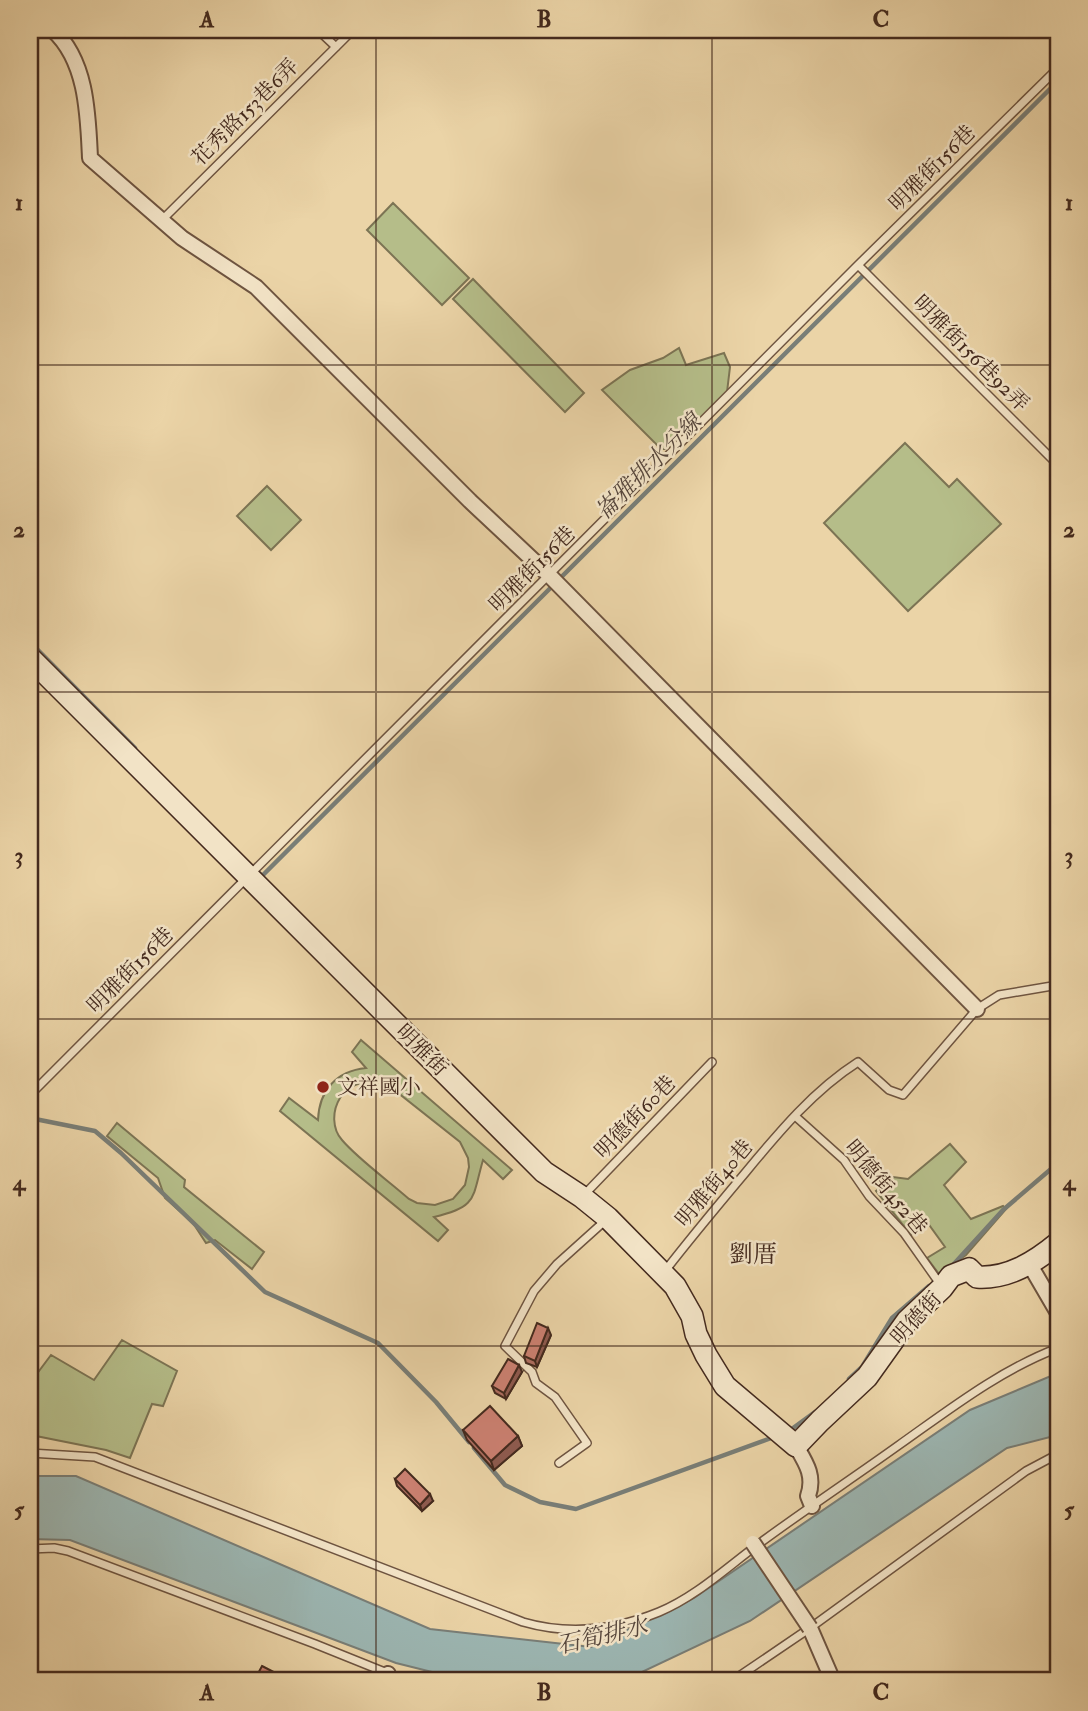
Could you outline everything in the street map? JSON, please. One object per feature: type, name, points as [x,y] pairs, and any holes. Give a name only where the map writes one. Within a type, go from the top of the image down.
[{"type":"street","points":[[53,30],[60,36],[79,70],[88,120],[90,158],[182,238],[256,287],[470,501],[550,576],[977,1009]]},
{"type":"street","name":"明雅街","points":[[30,659],[544,1172],[608,1218],[663,1273],[685,1300],[706,1355],[725,1386],[796,1447]]},
{"type":"street","name":"明德街","points":[[796,1447],[867,1377],[907,1321],[943,1288],[951,1276],[969,1269],[977,1277],[992,1278],[1030,1265],[1058,1243]]},
{"type":"street","points":[[1030,1265],[1058,1313]]},
{"type":"street","points":[[796,1447],[810,1471],[811,1485],[808,1496],[812,1506]]},
{"type":"street","points":[[753,1543],[810,1628],[833,1681]]},
{"type":"lane","points":[[318,30],[336,47]]},
{"type":"lane","name":"花秀路153巷6弄","points":[[162,220],[354,30]]},
{"type":"lane","name":"明雅街156巷","points":[[30,1095],[1058,68]]},
{"type":"lane","name":"明雅街156巷92弄","points":[[858,265],[1058,465]]},
{"type":"lane","points":[[977,1009],[999,995],[1058,985]]},
{"type":"lane","name":"明雅街40巷","points":[[663,1273],[761,1153],[795,1116],[841,1074],[858,1062],[889,1090],[903,1095],[977,1009]]},
{"type":"lane","name":"明德街60巷","points":[[582,1197],[712,1062]]},
{"type":"lane","name":"明德街452巷","points":[[795,1116],[844,1160],[869,1196],[904,1233],[943,1288]]},
{"type":"lane","points":[[559,1463],[587,1443],[555,1397],[536,1383],[531,1372],[505,1346],[534,1291],[557,1264],[608,1218]]},
{"type":"lane","points":[[30,1453],[95,1457],[523,1622],[564,1630],[617,1624],[674,1605],[705,1586],[812,1506],[991,1382],[1058,1348]]},
{"type":"lane","points":[[732,1681],[1010,1483],[1058,1454]]},
{"type":"lane","points":[[30,1549],[54,1548],[68,1551],[315,1644],[386,1677],[407,1681]]},
{"type":"green space","points":[[393,203],[469,278],[442,305],[367,230]]},
{"type":"green space","points":[[473,279],[584,393],[565,412],[453,299]]},
{"type":"green space","points":[[679,348],[686,365],[724,353],[730,367],[727,392],[670,449],[661,449],[602,390],[630,370],[663,358]]},
{"type":"green space","points":[[905,443],[949,487],[957,479],[1001,524],[908,611],[824,523]]},
{"type":"green space","points":[[267,486],[301,520],[271,550],[237,516]]},
{"type":"green space","points":[[361,1040],[512,1170],[503,1179],[483,1160],[474,1192],[466,1205],[434,1217],[448,1230],[438,1241],[280,1111],[289,1098],[318,1120],[322,1100],[331,1084],[346,1073],[366,1068],[352,1052]],"holes":[[[373,1081],[388,1085],[460,1142],[468,1158],[469,1167],[465,1185],[453,1199],[435,1205],[409,1199],[339,1136],[334,1114],[343,1094],[363,1082]]]},
{"type":"green space","points":[[117,1123],[185,1180],[184,1187],[264,1252],[252,1269],[215,1240],[206,1243],[193,1223],[165,1198],[158,1178],[107,1136]]},
{"type":"green space","points":[[950,1144],[966,1162],[944,1185],[971,1219],[1003,1206],[1006,1209],[966,1255],[939,1274],[927,1258],[945,1247],[927,1222],[911,1235],[876,1191],[893,1177],[908,1179]]},
{"type":"green space","points":[[122,1340],[177,1371],[163,1406],[152,1404],[130,1458],[106,1450],[36,1436],[30,1432],[30,1378],[36,1375],[51,1355],[94,1380]]},
{"type":"water","points":[[1058,1373],[1058,1435],[1007,1448],[750,1621],[623,1681],[468,1681],[396,1663],[70,1540],[30,1539],[30,1476],[76,1476],[430,1629],[591,1647],[694,1598],[970,1410]]},
{"type":"building","points":[[537,1323],[548,1328],[535,1361],[524,1356]]},
{"type":"building","points":[[508,1359],[519,1365],[504,1393],[492,1386]]},
{"type":"building","points":[[490,1406],[518,1436],[491,1461],[463,1430]]},
{"type":"building","points":[[405,1469],[430,1494],[420,1505],[395,1479]]},
{"type":"building","points":[[262,1666],[291,1681],[254,1681]]},
{"type":"waterway","name":"崙雅排水分線","points":[[260,874],[262,876],[1058,81]]},
{"type":"waterway","points":[[30,642],[135,748]]},
{"type":"waterway","points":[[30,1118],[95,1131],[265,1292],[378,1343],[436,1402],[469,1442]]},
{"type":"waterway","points":[[952,1266],[1003,1210],[1058,1163]]},
{"type":"waterway","points":[[849,1379],[862,1367],[892,1318],[929,1286]]},
{"type":"waterway","points":[[789,1431],[815,1412]]},
{"type":"waterway","points":[[474,1448],[505,1485],[540,1502],[576,1509],[774,1437]]},
{"type":"place","name":"文祥國小","points":[[323,1087]]},
{"type":"district","name":"劉厝","points":[[753,1254]]},
{"type":"water label","name":"石筍排水","points":[[602,1635]]}]
